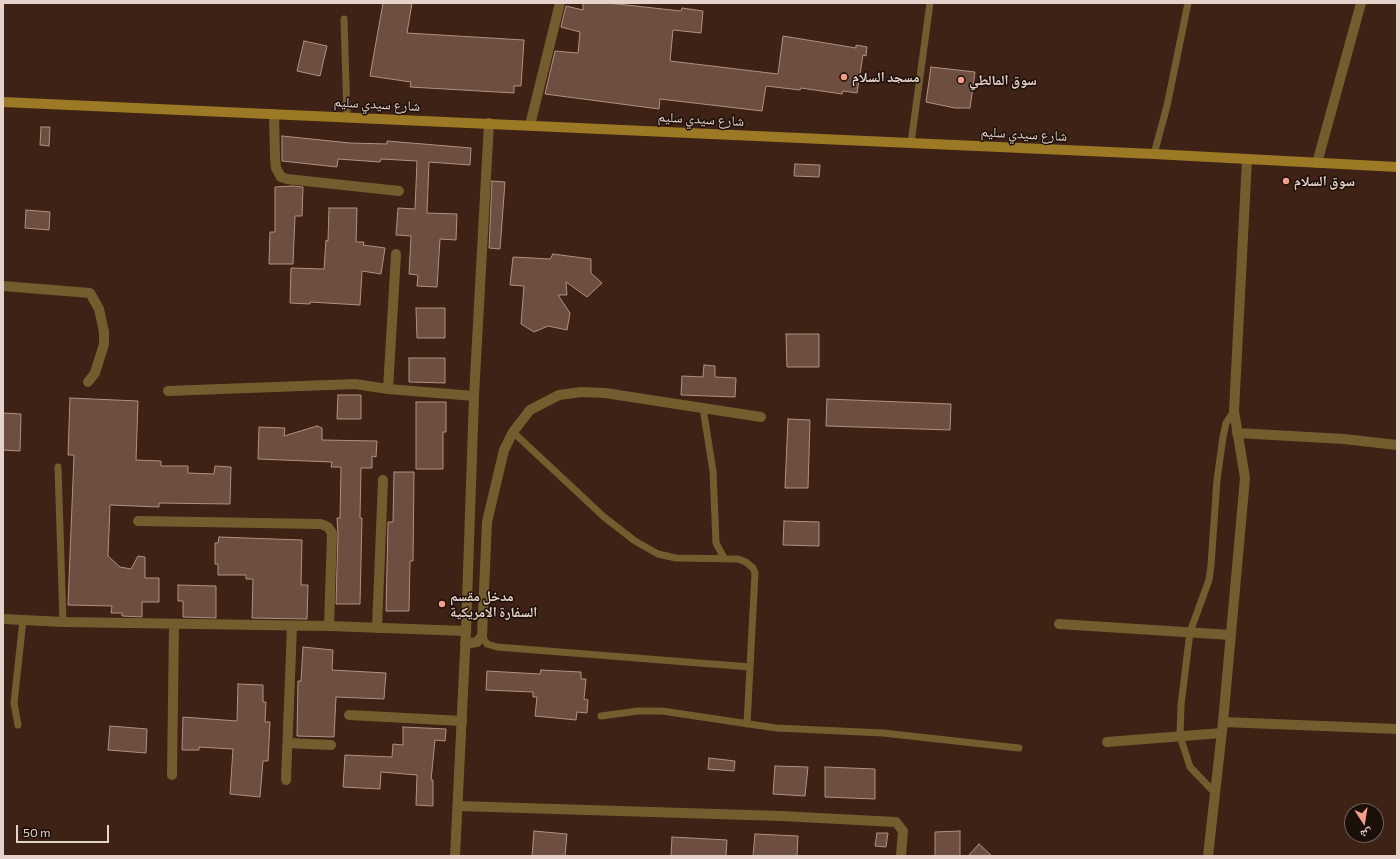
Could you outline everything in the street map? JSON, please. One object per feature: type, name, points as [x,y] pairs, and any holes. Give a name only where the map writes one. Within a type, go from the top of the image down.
[{"type":"main road","name":"شارع سيدي سليم","points":[[3,102],[1154,154],[1397,167]]},
{"type":"street","points":[[530,125],[560,3]]},
{"type":"street","points":[[1317,163],[1361,3]]},
{"type":"street","points":[[274,114],[276,168],[281,177],[287,179],[399,191]]},
{"type":"street","points":[[455,856],[466,644],[474,396],[489,123]]},
{"type":"street","points":[[1208,856],[1223,727],[1244,478],[1234,412],[1247,159]]},
{"type":"street","points":[[388,389],[396,254]]},
{"type":"street","points":[[3,286],[90,293],[99,309],[104,332],[104,344],[94,373],[88,382]]},
{"type":"street","points":[[168,391],[355,384],[388,389],[474,396]]},
{"type":"street","points":[[466,644],[477,642],[482,636],[487,522],[504,450],[513,432],[530,410],[542,403],[567,393],[605,393],[761,417]]},
{"type":"street","points":[[1237,433],[1344,439],[1397,445]]},
{"type":"street","points":[[377,628],[383,480]]},
{"type":"street","points":[[138,521],[321,524],[328,527],[332,533],[329,626]]},
{"type":"street","points":[[3,619],[63,622],[329,626],[466,631]]},
{"type":"street","points":[[172,775],[174,624]]},
{"type":"street","points":[[1059,624],[1231,635]]},
{"type":"street","points":[[286,780],[292,626]]},
{"type":"street","points":[[349,715],[462,721]]},
{"type":"street","points":[[1107,742],[1180,736],[1223,727],[1397,728]]},
{"type":"street","points":[[288,743],[331,745]]},
{"type":"street","points":[[458,806],[773,815],[896,822],[903,831],[901,856]]},
{"type":"lane","points":[[911,143],[930,3]]},
{"type":"lane","points":[[1154,154],[1167,106],[1188,3]]},
{"type":"lane","points":[[344,19],[347,117]]},
{"type":"lane","points":[[703,408],[714,471],[716,543],[724,558]]},
{"type":"lane","points":[[1215,793],[1190,767],[1180,736],[1181,705],[1190,632],[1208,580],[1217,480],[1223,437],[1226,423],[1234,412]]},
{"type":"lane","points":[[513,432],[604,517],[641,544],[658,554],[667,557],[724,558],[746,562],[754,573],[747,724]]},
{"type":"lane","points":[[58,467],[63,622]]},
{"type":"lane","points":[[18,725],[14,703],[23,620]]},
{"type":"lane","points":[[482,636],[487,644],[497,648],[750,667]]},
{"type":"lane","points":[[601,716],[638,710],[662,711],[776,728],[890,734],[1020,748]]},
{"type":"building","points":[[383,3],[412,3],[407,33],[524,40],[521,86],[514,86],[514,93],[410,87],[411,82],[370,76]]},
{"type":"building","points":[[583,3],[608,3],[681,11],[682,8],[703,11],[701,33],[673,30],[670,61],[778,74],[783,36],[856,48],[856,45],[867,47],[866,56],[863,55],[857,93],[843,91],[842,94],[801,88],[800,90],[766,86],[762,111],[660,99],[659,109],[545,94],[555,51],[578,53],[580,32],[561,27],[566,6],[583,10]]},
{"type":"building","points":[[304,41],[327,46],[320,76],[297,71]]},
{"type":"building","points":[[931,67],[975,72],[970,108],[955,108],[926,102]]},
{"type":"building","points":[[41,127],[50,127],[49,146],[40,145]]},
{"type":"building","points":[[282,136],[350,143],[387,144],[387,141],[471,148],[470,165],[429,162],[427,213],[457,214],[456,240],[440,239],[437,287],[417,286],[418,275],[409,274],[411,236],[396,235],[398,208],[415,209],[417,161],[381,159],[380,162],[338,159],[337,167],[282,161]]},
{"type":"building","points":[[795,164],[820,165],[819,177],[794,176]]},
{"type":"building","points":[[492,181],[505,182],[500,249],[489,248]]},
{"type":"building","points":[[275,187],[303,187],[302,216],[295,216],[293,264],[269,264],[270,232],[275,232]]},
{"type":"building","points":[[329,208],[357,208],[356,242],[364,242],[363,245],[385,248],[381,274],[362,271],[360,305],[310,302],[310,304],[290,303],[291,268],[324,269],[326,240],[328,241]]},
{"type":"building","points":[[26,210],[50,212],[49,230],[25,228]]},
{"type":"building","points":[[553,254],[591,259],[591,273],[602,283],[587,297],[566,282],[567,295],[558,295],[570,313],[567,330],[548,326],[534,332],[521,324],[524,286],[510,285],[513,257],[550,259]]},
{"type":"building","points":[[416,308],[445,308],[445,338],[417,338]]},
{"type":"building","points":[[786,334],[819,334],[819,367],[787,367]]},
{"type":"building","points":[[409,358],[445,358],[445,383],[409,382]]},
{"type":"building","points":[[704,365],[715,366],[715,377],[736,378],[735,397],[681,395],[682,376],[703,377]]},
{"type":"building","points":[[338,395],[361,395],[361,419],[337,419]]},
{"type":"building","points":[[70,398],[138,401],[136,460],[161,461],[161,466],[188,466],[188,473],[214,474],[215,466],[231,467],[230,504],[159,503],[159,507],[110,505],[108,556],[120,567],[131,569],[138,556],[145,557],[145,578],[159,578],[159,602],[142,602],[142,617],[122,616],[122,613],[111,613],[112,606],[68,605],[74,455],[68,455]]},
{"type":"building","points":[[827,399],[951,404],[950,430],[826,426]]},
{"type":"building","points":[[416,402],[446,402],[446,432],[443,432],[443,469],[416,469]]},
{"type":"building","points":[[3,413],[21,414],[20,451],[3,450]]},
{"type":"building","points":[[788,419],[810,420],[808,488],[785,488]]},
{"type":"building","points":[[317,426],[322,428],[322,440],[377,441],[376,457],[372,456],[372,468],[361,468],[360,518],[362,518],[360,604],[336,604],[337,518],[340,518],[341,467],[331,467],[332,462],[258,459],[259,427],[285,428],[284,436]]},
{"type":"building","points":[[394,472],[414,472],[413,561],[410,561],[409,611],[386,611],[388,522],[393,522]]},
{"type":"building","points":[[784,521],[819,522],[819,546],[783,545]]},
{"type":"building","points":[[219,537],[302,540],[301,585],[308,585],[307,619],[252,618],[253,579],[246,579],[246,575],[218,575],[218,564],[215,564],[215,543],[218,543]]},
{"type":"building","points":[[178,585],[216,586],[216,618],[183,617],[183,601],[178,601]]},
{"type":"building","points":[[303,647],[333,650],[332,670],[386,673],[384,699],[336,697],[334,737],[297,736],[298,681],[301,681]]},
{"type":"building","points":[[541,670],[581,672],[581,679],[586,679],[584,699],[588,700],[587,713],[577,712],[576,720],[535,716],[537,697],[533,697],[533,692],[486,690],[487,671],[540,674]]},
{"type":"building","points":[[238,684],[263,685],[263,702],[266,702],[265,722],[270,722],[268,761],[263,761],[260,797],[230,794],[233,749],[199,747],[199,750],[182,750],[183,717],[237,721]]},
{"type":"building","points":[[110,726],[147,729],[146,753],[108,750]]},
{"type":"building","points":[[403,727],[446,729],[445,741],[435,740],[431,780],[433,780],[433,806],[416,805],[417,775],[381,772],[380,789],[343,787],[345,755],[392,757],[393,744],[403,745]]},
{"type":"building","points":[[709,758],[735,761],[734,771],[708,769]]},
{"type":"building","points":[[775,766],[808,767],[805,796],[773,794]]},
{"type":"building","points":[[825,767],[875,769],[875,799],[825,797]]},
{"type":"building","points":[[534,831],[567,834],[565,856],[532,856]]},
{"type":"building","points":[[960,831],[960,856],[935,856],[935,832]]},
{"type":"building","points":[[877,833],[888,833],[886,847],[875,846]]},
{"type":"building","points":[[755,834],[798,836],[797,856],[753,856]]},
{"type":"building","points":[[672,837],[727,840],[726,856],[671,856]]},
{"type":"building","points":[[979,844],[992,856],[968,856]]},
{"type":"place","name":"مسجد السلام","points":[[844,77]]},
{"type":"place","name":"سوق المالطي","points":[[961,80]]},
{"type":"place","name":"سوق السلام","points":[[1286,181]]},
{"type":"place","name":"مدخل مقسم السفارة الامريكية","points":[[442,604]]}]
